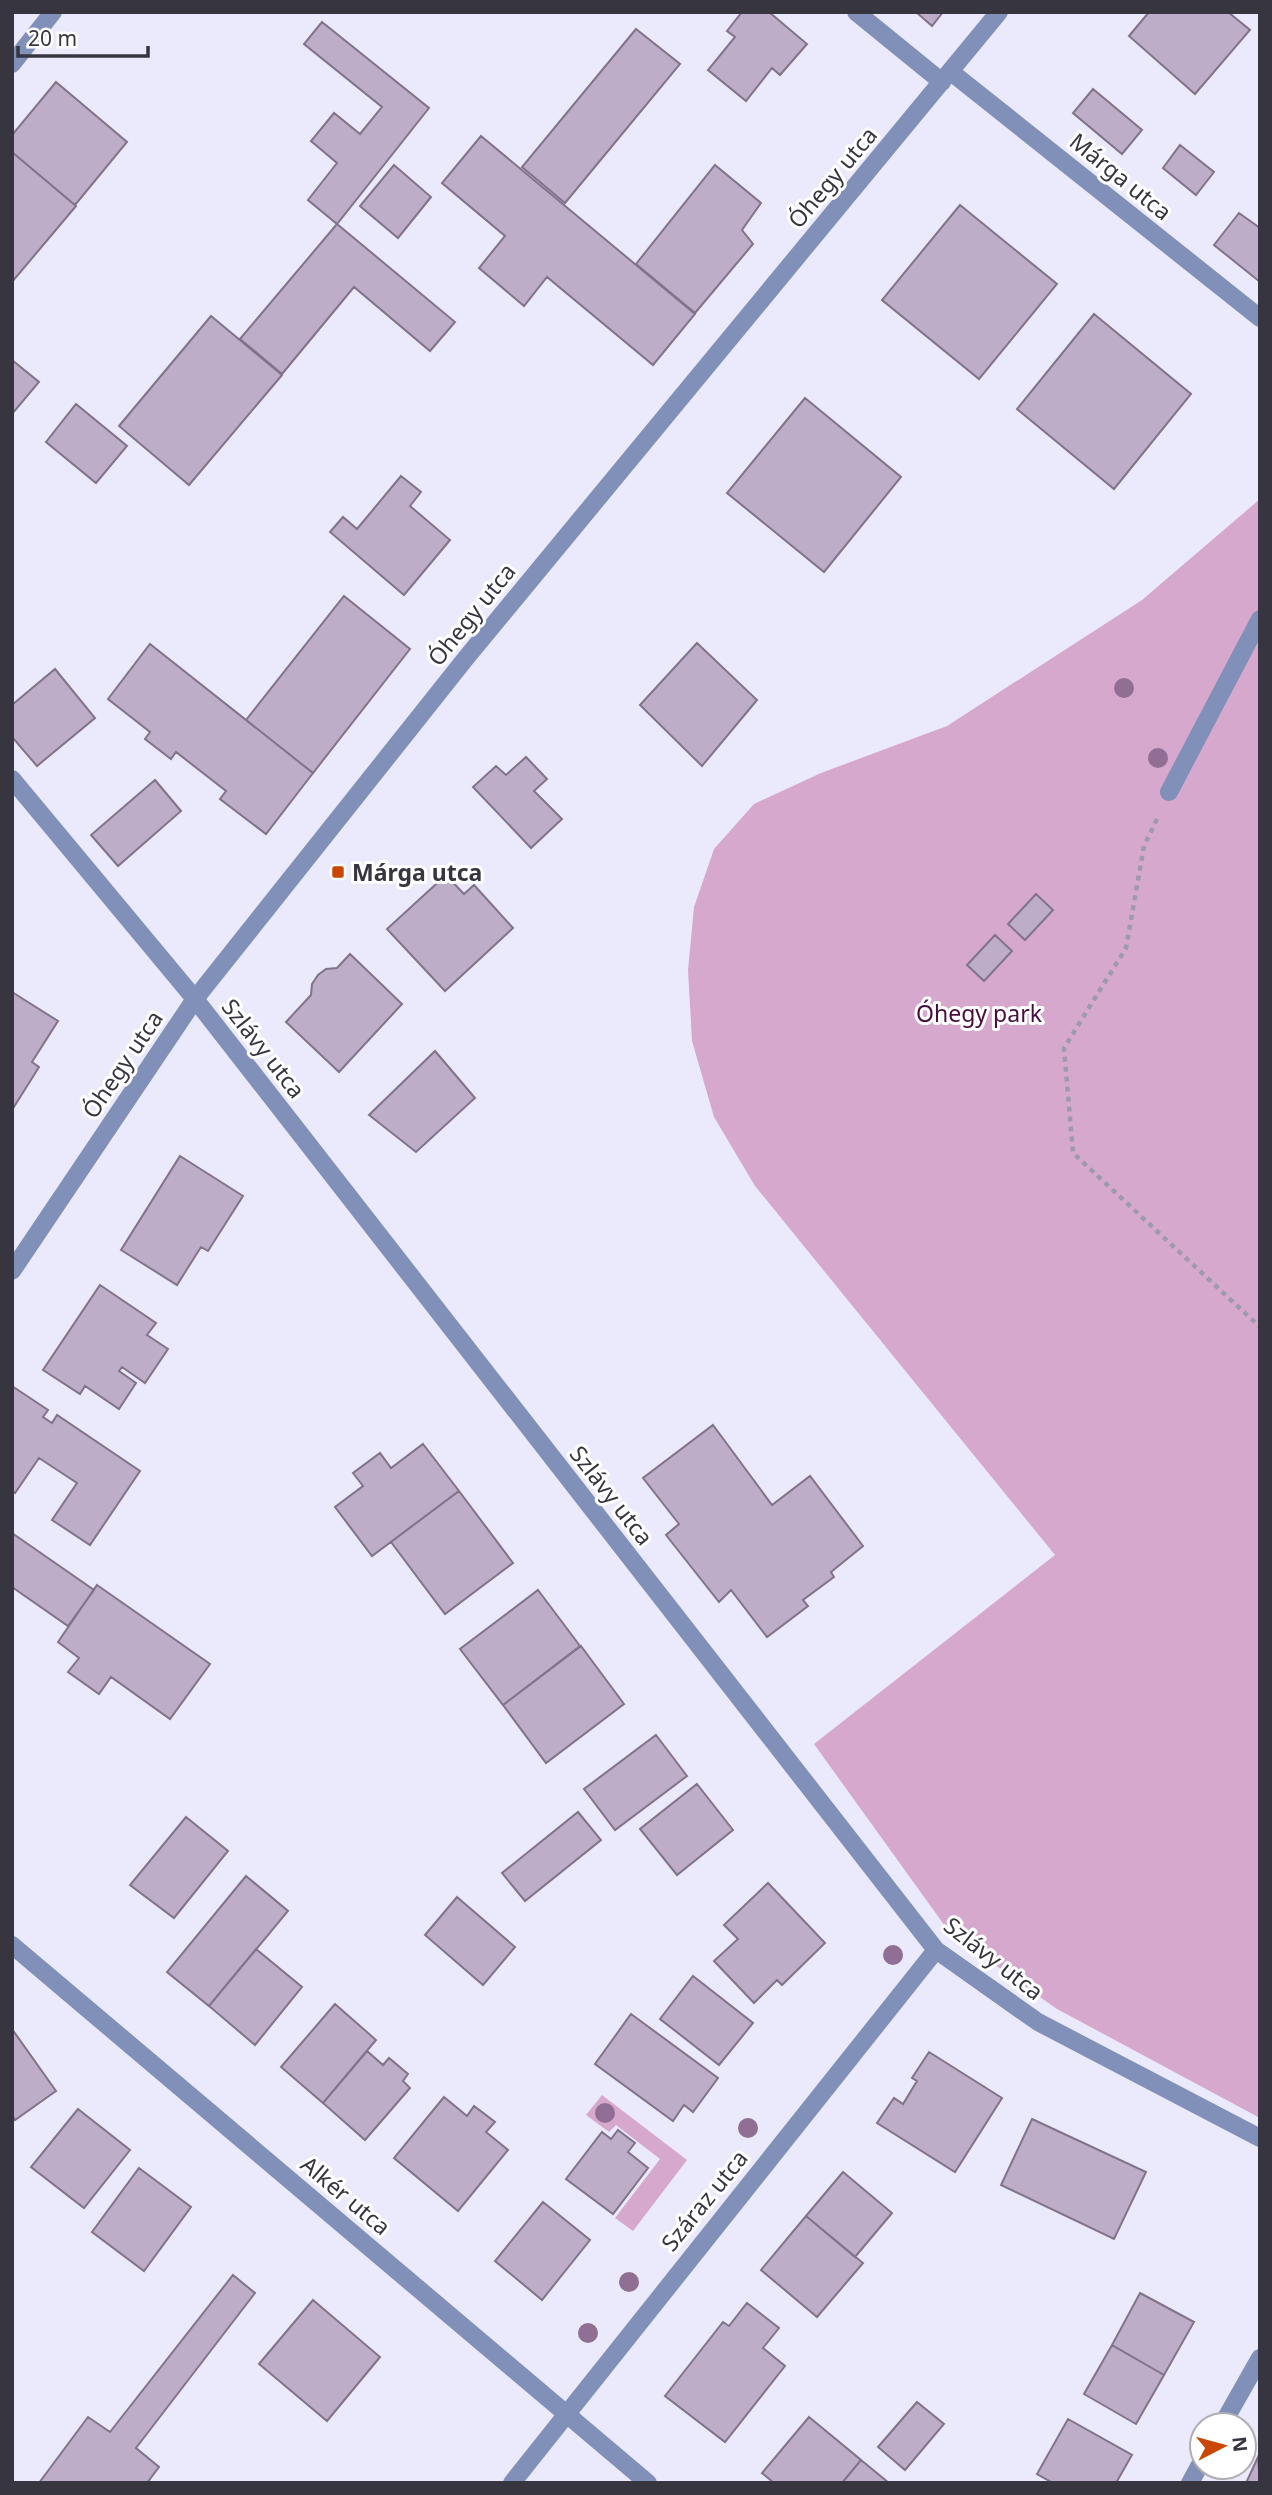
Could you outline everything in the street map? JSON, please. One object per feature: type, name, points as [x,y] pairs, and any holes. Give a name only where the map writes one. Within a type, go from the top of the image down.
[{"type":"street","points":[[12,64],[53,12]]},
{"type":"street","name":"Márga utca","points":[[856,12],[946,77],[1260,318]]},
{"type":"street","name":"Óhegy utca","points":[[12,1271],[195,999],[466,659],[999,12]]},
{"type":"street","points":[[1169,792],[1260,619]]},
{"type":"street","name":"Szlávy utca","points":[[12,779],[195,999],[936,1950],[1038,2022],[1260,2138]]},
{"type":"street","name":"Száraz utca","points":[[512,2483],[936,1950]]},
{"type":"street","name":"Alkér utca","points":[[16,1955],[649,2483]]},
{"type":"street","points":[[1230,2411],[1260,2358]]},
{"type":"path","points":[[1169,792],[1144,846],[1126,948],[1064,1048],[1073,1153],[1260,1327]]},
{"type":"green space","name":"Óhegy park","points":[[1260,499],[1260,2118],[1057,2009],[950,1933],[814,1744],[1055,1555],[755,1186],[714,1117],[692,1041],[688,970],[694,907],[714,849],[754,804],[821,773],[947,726],[1142,600]]},
{"type":"green space","points":[[602,2095],[687,2160],[633,2231],[615,2218],[660,2159],[616,2125],[609,2132],[586,2115]]},
{"type":"building","points":[[742,12],[769,12],[807,44],[780,75],[772,68],[746,101],[708,70],[735,37],[727,31]]},
{"type":"building","points":[[916,12],[943,12],[932,26]]},
{"type":"building","points":[[1149,12],[1228,12],[1250,30],[1195,94],[1129,36]]},
{"type":"building","points":[[322,22],[429,108],[337,224],[308,200],[337,163],[311,141],[334,113],[360,134],[382,107],[304,44]]},
{"type":"building","points":[[636,29],[680,64],[565,203],[522,167]]},
{"type":"building","points":[[56,82],[127,142],[75,205],[12,152],[12,135]]},
{"type":"building","points":[[1093,89],[1142,130],[1122,154],[1073,113]]},
{"type":"building","points":[[481,136],[695,314],[653,365],[547,277],[524,306],[479,268],[505,236],[442,183]]},
{"type":"building","points":[[1180,145],[1214,172],[1196,195],[1163,168]]},
{"type":"building","points":[[12,152],[76,206],[12,282]]},
{"type":"building","points":[[394,165],[431,197],[398,238],[360,206]]},
{"type":"building","points":[[715,165],[761,203],[742,230],[753,244],[695,313],[636,264]]},
{"type":"building","points":[[960,205],[1057,284],[979,379],[882,300]]},
{"type":"building","points":[[1239,213],[1260,228],[1260,282],[1214,245]]},
{"type":"building","points":[[337,224],[455,322],[430,351],[354,287],[282,374],[240,339]]},
{"type":"building","points":[[1094,314],[1191,394],[1114,489],[1017,409]]},
{"type":"building","points":[[211,316],[282,375],[189,485],[119,426]]},
{"type":"building","points":[[12,360],[39,382],[12,414]]},
{"type":"building","points":[[805,398],[901,477],[824,572],[727,493]]},
{"type":"building","points":[[76,404],[127,446],[96,483],[46,442]]},
{"type":"building","points":[[401,476],[421,492],[410,506],[450,540],[404,595],[330,532],[343,517],[357,529]]},
{"type":"building","points":[[344,596],[410,649],[313,773],[246,720]]},
{"type":"building","points":[[697,643],[757,700],[702,766],[640,705]]},
{"type":"building","points":[[150,644],[313,773],[266,834],[220,799],[226,791],[176,752],[171,759],[145,739],[150,732],[108,699]]},
{"type":"building","points":[[55,669],[95,718],[37,766],[12,737],[12,705]]},
{"type":"building","points":[[526,757],[547,779],[534,791],[562,819],[531,848],[473,787],[496,766],[506,775]]},
{"type":"building","points":[[155,780],[181,811],[118,866],[91,835]]},
{"type":"building","points":[[446,875],[464,894],[474,885],[513,928],[445,991],[387,929]]},
{"type":"building","points":[[1036,894],[1053,910],[1025,940],[1008,924]]},
{"type":"building","points":[[995,935],[1012,951],[984,981],[967,965]]},
{"type":"building","points":[[350,954],[402,1004],[339,1072],[286,1022],[311,995],[312,984],[318,975],[326,969],[337,968]]},
{"type":"building","points":[[12,992],[58,1021],[32,1062],[39,1067],[12,1110]]},
{"type":"building","points":[[435,1051],[475,1098],[416,1152],[369,1115]]},
{"type":"building","points":[[180,1156],[243,1196],[208,1251],[201,1247],[177,1285],[121,1250]]},
{"type":"building","points":[[100,1285],[156,1323],[147,1335],[168,1349],[145,1383],[122,1367],[119,1371],[136,1383],[119,1409],[85,1386],[80,1394],[43,1370]]},
{"type":"building","points":[[12,1386],[48,1410],[43,1417],[52,1423],[57,1415],[140,1471],[90,1545],[52,1520],[77,1483],[39,1458],[15,1493],[12,1491]]},
{"type":"building","points":[[713,1425],[772,1505],[810,1476],[863,1546],[831,1572],[834,1577],[803,1600],[808,1606],[767,1637],[731,1590],[719,1602],[666,1535],[679,1524],[643,1478]]},
{"type":"building","points":[[423,1444],[459,1491],[372,1556],[335,1507],[363,1486],[353,1473],[380,1453],[391,1468]]},
{"type":"building","points":[[459,1491],[513,1563],[445,1614],[391,1542]]},
{"type":"building","points":[[12,1533],[94,1590],[68,1626],[12,1587]]},
{"type":"building","points":[[97,1585],[210,1664],[170,1719],[111,1677],[99,1694],[68,1672],[79,1658],[58,1642]]},
{"type":"building","points":[[538,1590],[580,1646],[503,1705],[460,1649]]},
{"type":"building","points":[[581,1646],[624,1704],[546,1763],[503,1705]]},
{"type":"building","points":[[656,1735],[687,1776],[615,1830],[584,1789]]},
{"type":"building","points":[[697,1784],[733,1830],[677,1875],[640,1829]]},
{"type":"building","points":[[578,1812],[601,1840],[525,1901],[502,1873]]},
{"type":"building","points":[[186,1817],[228,1851],[174,1918],[130,1885]]},
{"type":"building","points":[[246,1876],[288,1911],[209,2006],[167,1972]]},
{"type":"building","points":[[768,1883],[825,1943],[782,1985],[777,1980],[754,2003],[714,1961],[738,1939],[724,1925]]},
{"type":"building","points":[[457,1897],[515,1947],[483,1985],[425,1935]]},
{"type":"building","points":[[256,1949],[302,1987],[255,2045],[209,2006]]},
{"type":"building","points":[[693,1976],[753,2023],[719,2065],[660,2019]]},
{"type":"building","points":[[335,2004],[376,2040],[323,2103],[281,2067]]},
{"type":"building","points":[[631,2014],[718,2078],[693,2112],[684,2105],[673,2121],[595,2064]]},
{"type":"building","points":[[12,2029],[56,2091],[15,2120],[12,2115]]},
{"type":"building","points":[[367,2051],[383,2065],[389,2058],[408,2074],[403,2081],[410,2088],[365,2140],[323,2103]]},
{"type":"building","points":[[929,2052],[1002,2098],[955,2172],[877,2123],[894,2098],[903,2104],[917,2081],[912,2078]]},
{"type":"building","points":[[444,2097],[467,2116],[474,2106],[495,2122],[486,2132],[508,2150],[458,2211],[394,2158]]},
{"type":"building","points":[[78,2109],[130,2150],[84,2208],[31,2167]]},
{"type":"building","points":[[1032,2119],[1146,2172],[1114,2239],[1001,2185]]},
{"type":"building","points":[[618,2130],[635,2143],[628,2152],[648,2168],[613,2214],[566,2179],[602,2132],[611,2139]]},
{"type":"building","points":[[139,2168],[191,2207],[144,2271],[92,2232]]},
{"type":"building","points":[[843,2172],[892,2213],[855,2257],[806,2216]]},
{"type":"building","points":[[543,2202],[590,2240],[542,2300],[495,2261]]},
{"type":"building","points":[[806,2216],[863,2263],[817,2317],[761,2270]]},
{"type":"building","points":[[233,2275],[255,2293],[136,2448],[159,2467],[147,2483],[39,2483],[88,2417],[110,2432]]},
{"type":"building","points":[[1140,2293],[1194,2322],[1164,2375],[1112,2345]]},
{"type":"building","points":[[313,2300],[380,2357],[327,2421],[259,2364]]},
{"type":"building","points":[[747,2303],[779,2328],[763,2348],[785,2366],[725,2442],[665,2396],[723,2322],[729,2326]]},
{"type":"building","points":[[1112,2345],[1164,2375],[1136,2424],[1084,2394]]},
{"type":"building","points":[[917,2402],[944,2424],[905,2470],[878,2447]]},
{"type":"building","points":[[809,2417],[861,2460],[842,2483],[774,2483],[762,2473]]},
{"type":"building","points":[[1068,2419],[1132,2455],[1116,2483],[1053,2483],[1037,2474]]},
{"type":"building","points":[[1258,2457],[1260,2483],[1246,2483],[1258,2481]]},
{"type":"building","points":[[861,2460],[889,2483],[842,2483]]},
{"type":"place","name":"Márga utca","points":[[338,872]]}]
